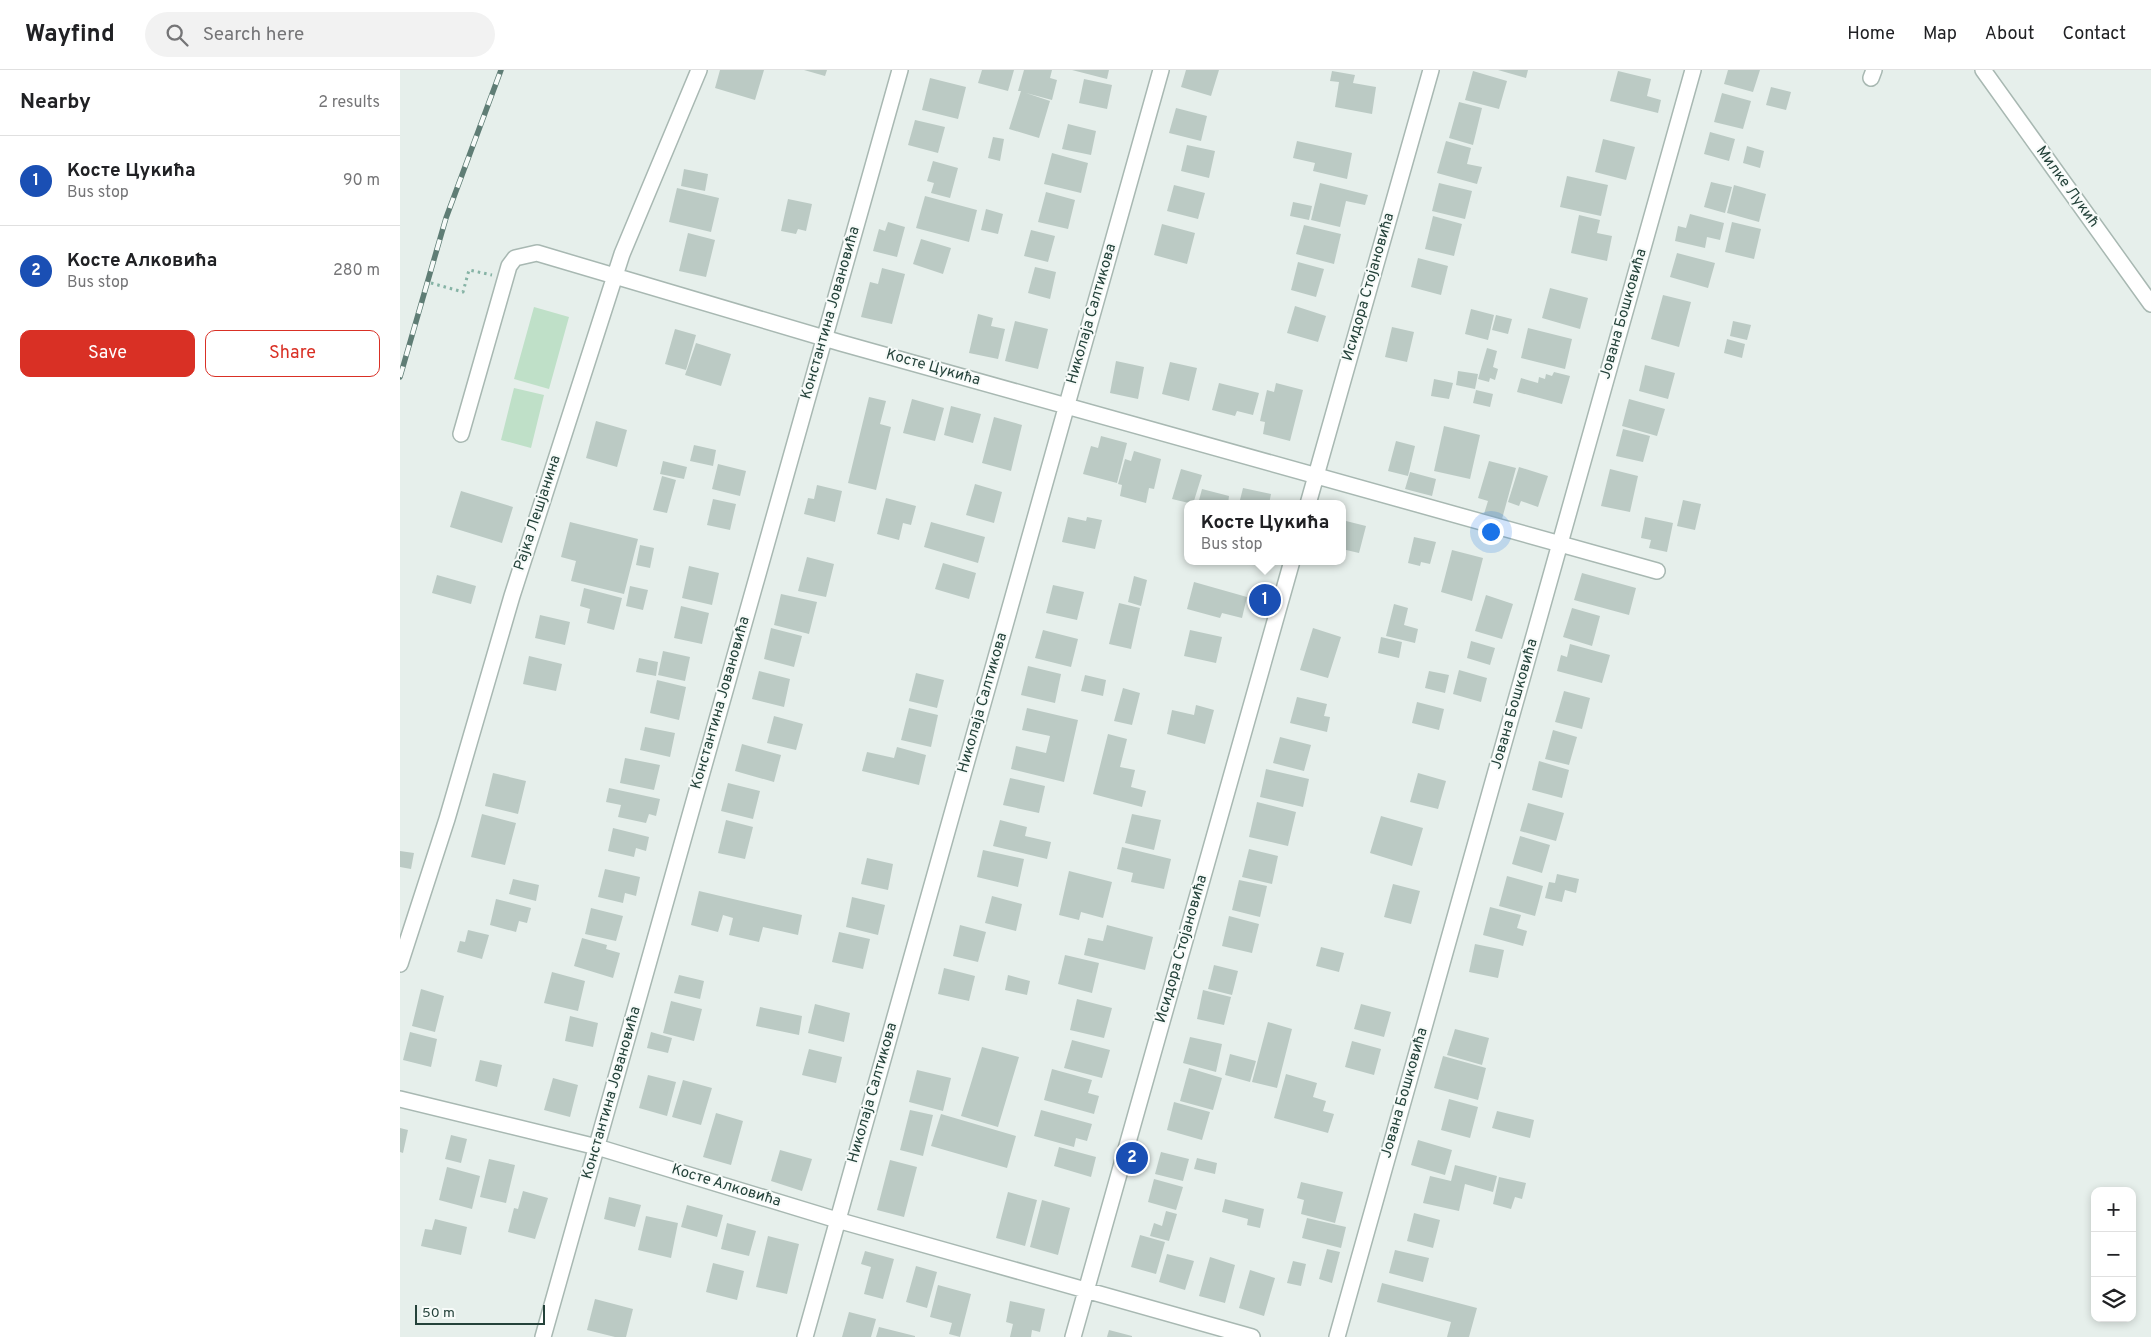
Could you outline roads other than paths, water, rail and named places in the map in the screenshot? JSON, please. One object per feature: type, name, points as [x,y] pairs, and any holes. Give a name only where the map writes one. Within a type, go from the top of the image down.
[{"type":"street","name":"Рајка Лешјанина","points":[[400,964],[447,819],[512,596],[614,277],[699,70]]},
{"type":"street","name":"Константина Јовановића","points":[[543,1337],[900,70]]},
{"type":"street","name":"Николаја Салтикова","points":[[805,1337],[1161,70]]},
{"type":"street","name":"Исидора Стојановића","points":[[1309,500],[1431,70]]},
{"type":"street","name":"Јована Бошковића","points":[[1337,1337],[1693,70]]},
{"type":"street","name":"Милке Лукић","points":[[1983,70],[2151,304]]},
{"type":"street","name":"Косте Цукића","points":[[461,434],[505,278],[515,258],[536,253],[1066,406],[1657,571]]},
{"type":"street","name":"Исидора Стојановића","points":[[1073,1337],[1291,565]]},
{"type":"street","name":"Косте Алковића","points":[[400,1099],[597,1147],[837,1220],[1252,1337]]},
{"type":"railway","points":[[400,377],[446,218],[501,70]]},
{"type":"place","name":"Косте Цукића","points":[[1265,600]]},
{"type":"place","name":"Косте Алковића","points":[[1132,1158]]}]
